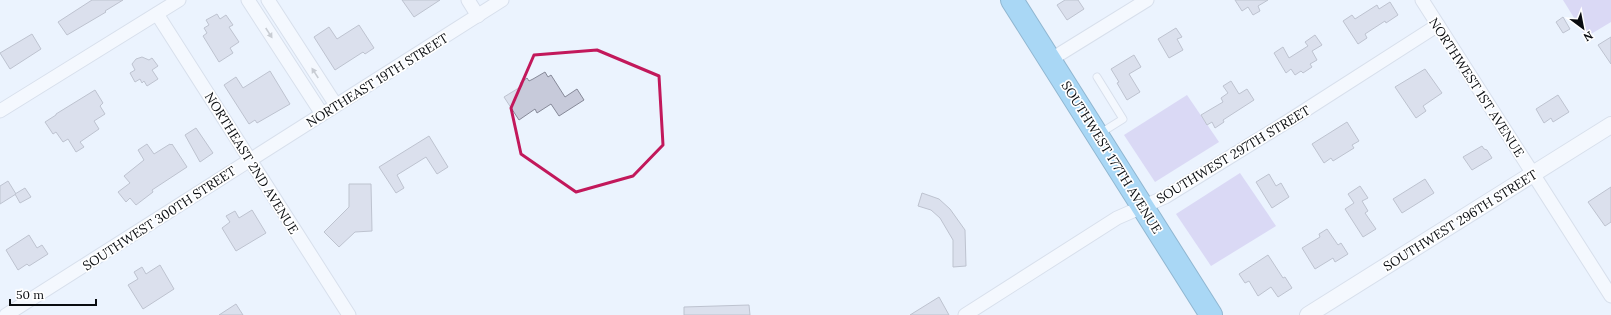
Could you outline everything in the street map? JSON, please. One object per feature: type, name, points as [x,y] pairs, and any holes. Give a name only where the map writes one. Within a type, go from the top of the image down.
[{"type":"highway","name":"SOUTHWEST 177TH AVENUE","points":[[1012,0],[1211,315]]},
{"type":"street","points":[[0,111],[179,0]]},
{"type":"street","points":[[248,0],[322,114]]},
{"type":"street","points":[[268,0],[336,106]]},
{"type":"street","points":[[468,0],[478,16]]},
{"type":"street","points":[[1050,60],[1147,0]]},
{"type":"street","name":"NORTHWEST 1ST AVENUE","points":[[1422,0],[1611,296]]},
{"type":"street","name":"NORTHEAST 19TH STREET","points":[[251,159],[478,16],[494,2]]},
{"type":"street","name":"NORTHEAST 2ND AVENUE","points":[[157,14],[251,159],[346,314]]},
{"type":"street","name":"SOUTHWEST 297TH STREET","points":[[965,315],[1118,218],[1165,197],[1438,25]]},
{"type":"street","name":"SOUTHWEST 296TH STREET","points":[[1308,315],[1611,125]]},
{"type":"street","name":"SOUTHWEST 300TH STREET","points":[[6,315],[251,159]]},
{"type":"lane","points":[[1097,77],[1123,119],[1097,136]]},
{"type":"highlighted area","points":[[597,50],[659,76],[663,145],[633,176],[576,192],[521,154],[511,108],[534,55]]},
{"type":"shaded area","points":[[1563,0],[1611,0],[1611,22],[1586,37]]},
{"type":"shaded area","points":[[1187,95],[1219,142],[1155,182],[1124,135]]},
{"type":"shaded area","points":[[1240,173],[1276,226],[1211,266],[1176,214]]},
{"type":"building","points":[[92,0],[123,0],[67,35],[58,22]]},
{"type":"building","points":[[402,0],[440,0],[414,17]]},
{"type":"building","points":[[1065,0],[1078,0],[1084,9],[1067,20],[1057,5]]},
{"type":"building","points":[[1235,0],[1268,0],[1258,6],[1260,11],[1253,15],[1248,7],[1242,11]]},
{"type":"building","points":[[1390,2],[1398,15],[1386,23],[1385,21],[1365,34],[1367,38],[1358,44],[1343,21],[1352,15],[1355,19],[1377,5],[1379,9]]},
{"type":"building","points":[[217,14],[220,19],[226,15],[233,25],[229,27],[239,42],[230,48],[233,53],[219,62],[203,36],[207,33],[204,28],[209,25],[206,20]]},
{"type":"building","points":[[1563,17],[1570,29],[1563,33],[1556,22]]},
{"type":"building","points":[[359,25],[374,48],[365,54],[363,52],[335,70],[314,37],[329,27],[337,39]]},
{"type":"building","points":[[1176,28],[1182,37],[1177,39],[1183,50],[1169,58],[1158,39]]},
{"type":"building","points":[[32,34],[41,49],[10,69],[0,53]]},
{"type":"building","points":[[1315,35],[1322,45],[1312,51],[1317,60],[1310,64],[1312,67],[1303,73],[1301,71],[1295,75],[1291,69],[1286,73],[1274,53],[1283,47],[1289,58],[1308,46],[1305,42]]},
{"type":"building","points":[[1611,37],[1611,64],[1598,45]]},
{"type":"building","points":[[1134,55],[1141,67],[1129,74],[1140,92],[1127,100],[1111,69]]},
{"type":"building","points":[[142,57],[149,60],[152,58],[158,66],[152,70],[158,79],[147,86],[144,81],[142,83],[140,79],[135,82],[130,73],[135,70],[132,64],[136,59]]},
{"type":"building","points":[[1425,69],[1442,93],[1423,106],[1426,111],[1416,118],[1395,87]]},
{"type":"building","points":[[270,71],[290,104],[257,123],[255,120],[249,124],[224,85],[236,77],[243,88]]},
{"type":"building","points":[[545,72],[548,77],[551,75],[565,97],[577,89],[584,100],[559,116],[551,104],[537,113],[535,109],[519,120],[504,97],[522,86],[520,83],[527,78],[529,81]]},
{"type":"building","points":[[1231,81],[1239,94],[1247,89],[1254,100],[1223,120],[1224,122],[1215,128],[1212,122],[1207,125],[1201,115],[1223,102],[1221,98],[1228,93],[1223,86]]},
{"type":"building","points":[[95,90],[103,103],[100,106],[105,114],[94,121],[99,129],[80,142],[84,147],[76,152],[68,139],[63,142],[56,132],[53,134],[45,122]]},
{"type":"building","points":[[1558,95],[1569,112],[1553,122],[1551,118],[1544,123],[1536,109]]},
{"type":"building","points":[[1347,122],[1359,141],[1352,145],[1354,148],[1333,161],[1331,158],[1324,163],[1312,144]]},
{"type":"building","points":[[196,128],[213,153],[200,162],[185,135]]},
{"type":"building","points":[[429,136],[448,167],[437,174],[426,157],[397,175],[404,188],[396,193],[379,167]]},
{"type":"building","points":[[147,144],[154,154],[172,144],[187,167],[152,190],[153,192],[136,205],[130,198],[126,202],[118,192],[130,183],[124,176],[144,160],[138,150]]},
{"type":"building","points":[[1482,146],[1487,150],[1492,158],[1472,170],[1463,157]]},
{"type":"building","points":[[1269,174],[1276,186],[1281,183],[1289,197],[1272,208],[1256,182]]},
{"type":"building","points":[[1425,179],[1434,193],[1402,213],[1393,199]]},
{"type":"building","points":[[8,181],[16,194],[0,204],[0,186]]},
{"type":"building","points":[[349,184],[371,184],[372,231],[355,232],[339,247],[324,232],[349,207]]},
{"type":"building","points":[[1360,186],[1368,198],[1362,201],[1368,211],[1365,213],[1376,229],[1363,237],[1345,209],[1354,203],[1348,194]]},
{"type":"building","points":[[1611,187],[1611,222],[1605,226],[1588,202]]},
{"type":"building","points":[[25,188],[31,197],[20,203],[15,194]]},
{"type":"building","points":[[922,193],[939,199],[950,209],[965,230],[966,266],[953,267],[953,240],[940,218],[931,210],[918,206]]},
{"type":"building","points":[[252,210],[266,233],[236,251],[222,228],[230,222],[226,216],[235,211],[239,218]]},
{"type":"building","points":[[1327,229],[1338,245],[1341,243],[1348,254],[1335,262],[1333,258],[1315,269],[1302,248],[1320,237],[1319,234]]},
{"type":"building","points":[[29,235],[37,248],[42,245],[48,254],[29,266],[27,264],[18,270],[6,250]]},
{"type":"building","points":[[1268,255],[1283,278],[1285,277],[1292,288],[1278,297],[1271,287],[1258,296],[1249,281],[1245,283],[1239,274]]},
{"type":"building","points":[[160,265],[174,289],[143,309],[128,285],[138,279],[134,272],[142,267],[146,274]]},
{"type":"building","points":[[939,297],[949,315],[910,315]]},
{"type":"building","points":[[236,304],[243,315],[219,315]]},
{"type":"building","points":[[749,305],[750,315],[684,315],[684,307]]}]
